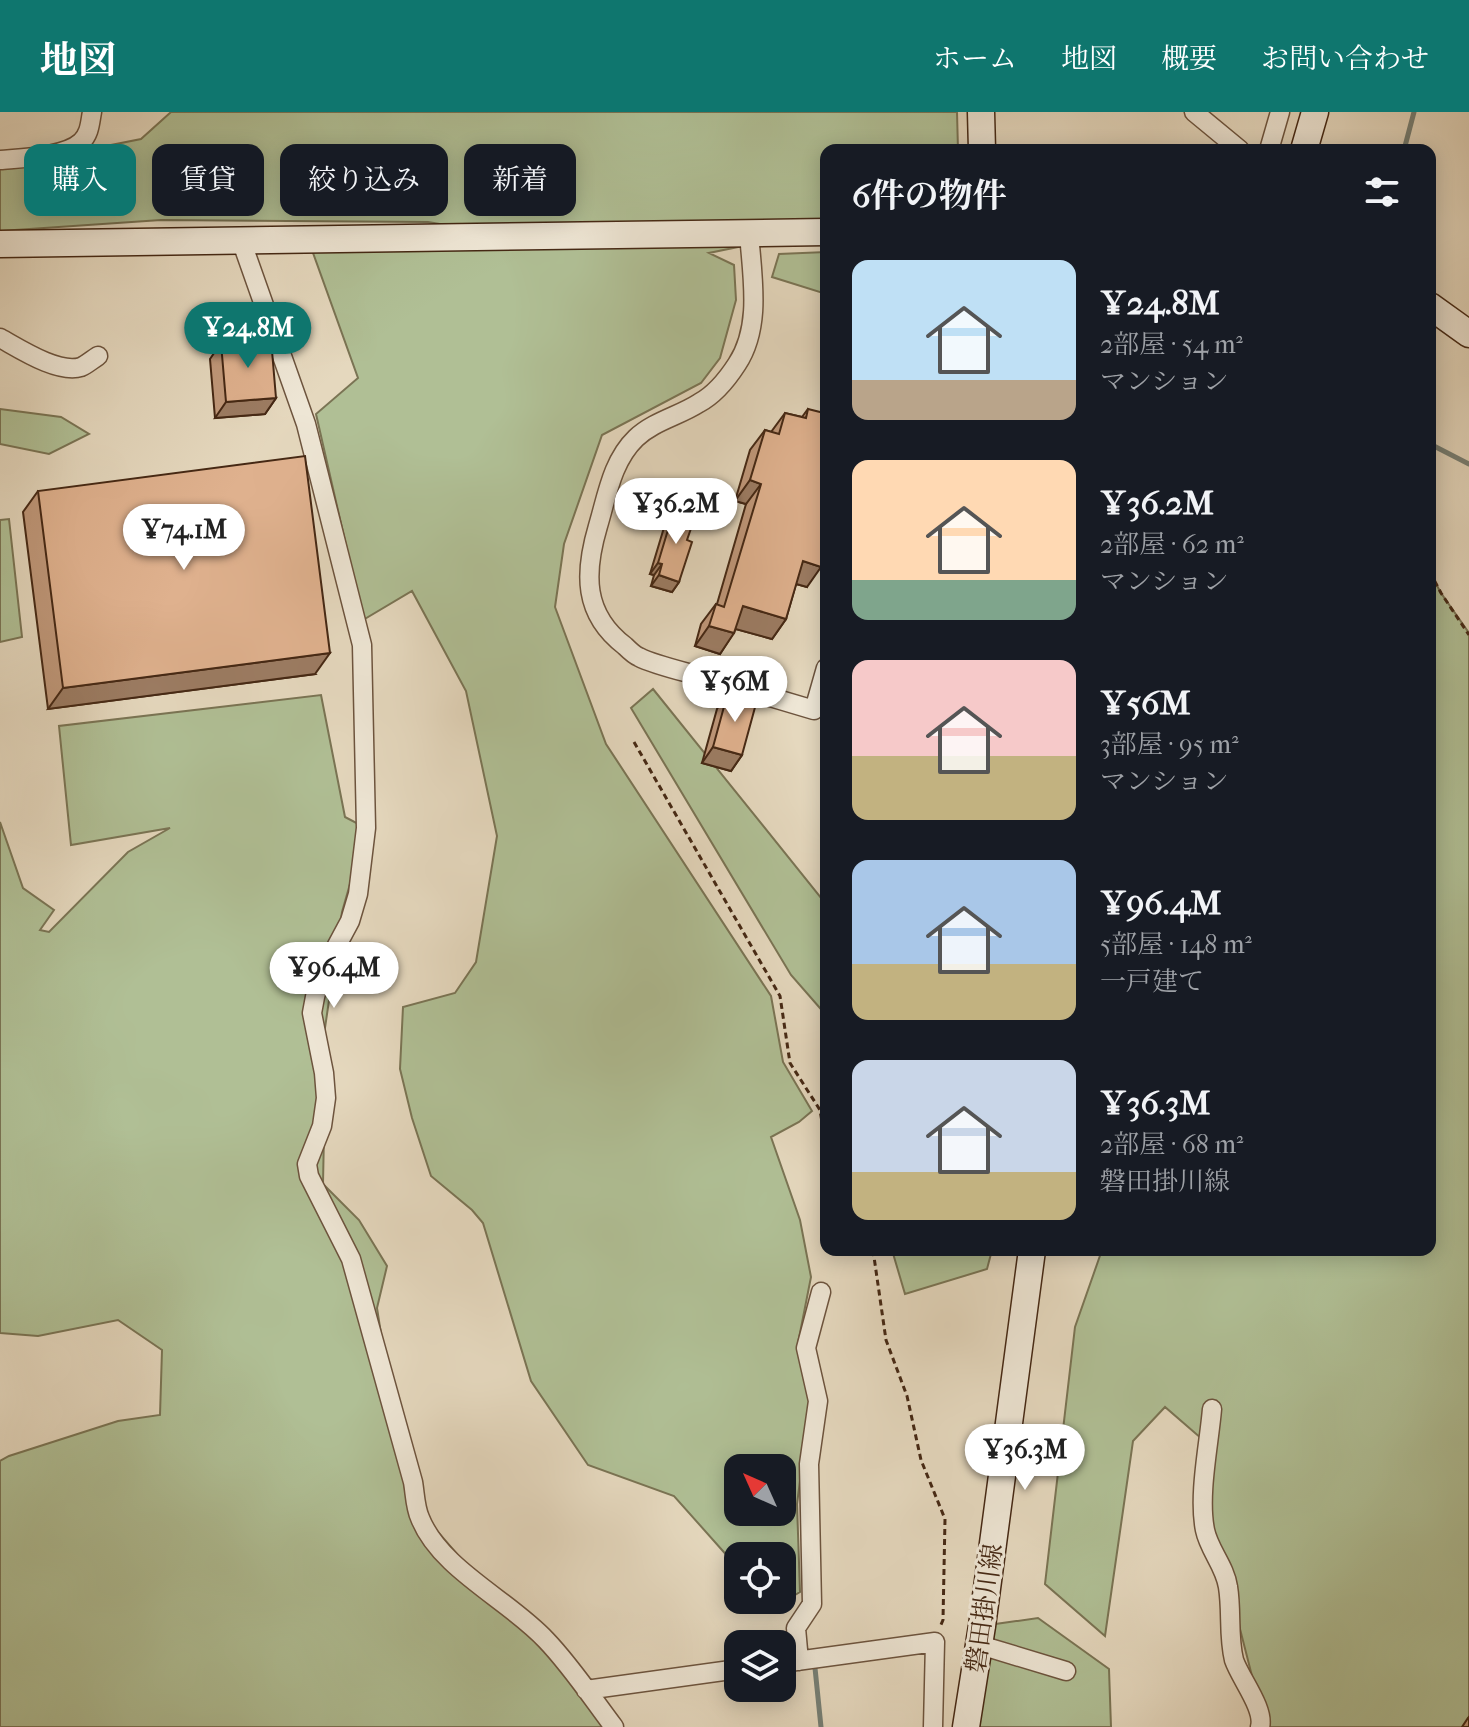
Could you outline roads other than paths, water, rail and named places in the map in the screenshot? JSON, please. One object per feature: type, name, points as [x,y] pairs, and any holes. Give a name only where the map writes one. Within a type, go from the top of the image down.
[{"type":"street","points":[[0,160],[57,154],[81,143],[88,131],[92,112]]},
{"type":"street","points":[[981,112],[982,144]]},
{"type":"street","points":[[1194,112],[1233,144]]},
{"type":"street","points":[[1271,144],[1280,112]]},
{"type":"street","points":[[1306,144],[1315,112]]},
{"type":"street","points":[[0,244],[820,232]]},
{"type":"street","points":[[749,233],[754,305],[748,340],[738,363],[701,403],[649,428],[623,454],[615,469],[591,550],[589,589],[593,607],[611,636],[640,658],[814,710],[820,689]]},
{"type":"street","points":[[241,240],[306,424],[362,645],[366,828],[358,894],[350,921],[320,977],[312,1013],[326,1098],[322,1126],[307,1164],[309,1176],[351,1259],[413,1482],[418,1515],[429,1536],[449,1560],[525,1619],[547,1641],[614,1727]]},
{"type":"street","points":[[1436,310],[1469,334]]},
{"type":"street","points":[[0,338],[65,368],[81,366],[98,356]]},
{"type":"street","name":"磐田掛川線","points":[[966,1727],[980,1645],[1031,1256]]},
{"type":"street","points":[[796,1630],[812,1604],[809,1464],[818,1401],[806,1348],[821,1292]]},
{"type":"street","points":[[1212,1409],[1203,1504],[1205,1533],[1226,1574],[1235,1663],[1257,1709],[1262,1722],[1260,1727]]},
{"type":"street","points":[[796,1661],[935,1642],[933,1727]]},
{"type":"street","points":[[980,1645],[1066,1671]]},
{"type":"street","points":[[586,1690],[724,1671]]},
{"type":"waterway","points":[[1406,144],[1414,112]]},
{"type":"waterway","points":[[1436,447],[1469,464]]},
{"type":"waterway","points":[[815,1668],[821,1727]]}]
